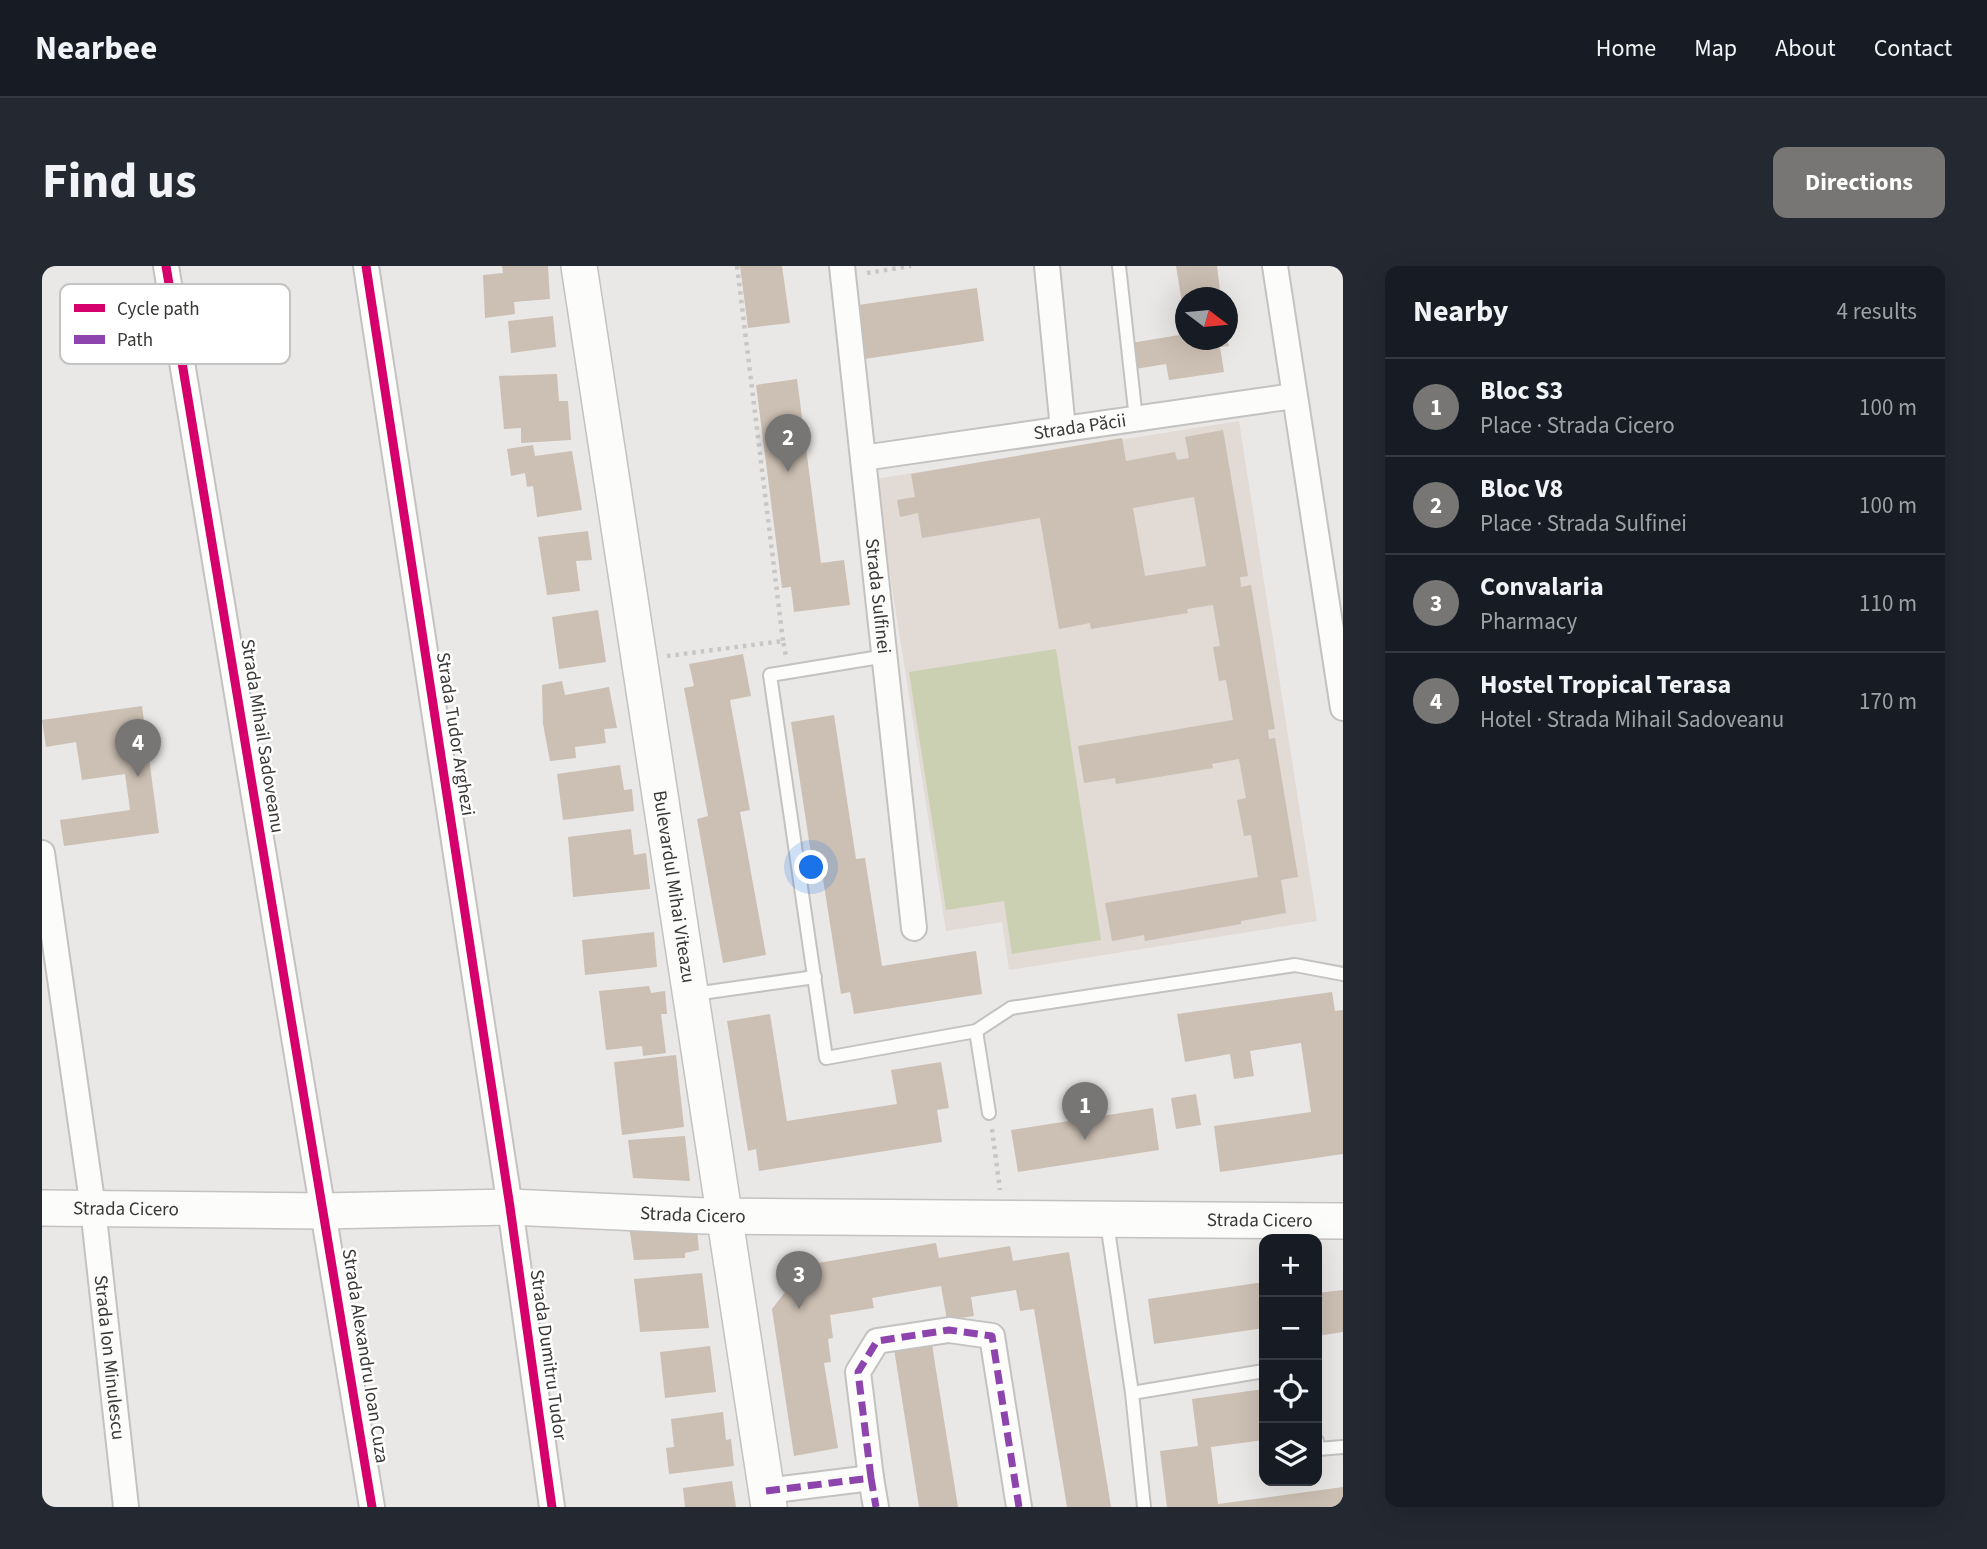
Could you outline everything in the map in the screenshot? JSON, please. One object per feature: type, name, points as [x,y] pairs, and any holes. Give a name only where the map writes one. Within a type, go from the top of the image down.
[{"type":"main road","name":"Bulevardul Mihai Viteazu","points":[[579,266],[767,1499]]},
{"type":"main road","name":"Strada Cicero","points":[[42,1208],[323,1211],[510,1207],[723,1216],[1343,1221]]},
{"type":"street","name":"Strada Mihail Sadoveanu","points":[[166,266],[169,284]]},
{"type":"street","name":"Strada Tudor Arghezi","points":[[366,266],[510,1207]]},
{"type":"street","points":[[1047,266],[1063,429]]},
{"type":"street","points":[[1275,266],[1343,708]]},
{"type":"street","name":"Strada Sulfinei","points":[[842,271],[914,928]]},
{"type":"street","name":"Strada Mihail Sadoveanu","points":[[182,364],[323,1211]]},
{"type":"street","name":"Strada Păcii","points":[[863,458],[1294,396]]},
{"type":"street","name":"Strada Ion Minulescu","points":[[42,853],[93,1208],[126,1507]]},
{"type":"street","name":"Strada Dumitru Tudor","points":[[510,1207],[552,1507]]},
{"type":"street","name":"Strada Alexandru Ioan Cuza","points":[[323,1211],[372,1507]]},
{"type":"street","points":[[876,1507],[858,1372],[877,1341],[949,1330],[992,1336],[1019,1507]]},
{"type":"street","points":[[767,1499],[872,1478]]},
{"type":"lane","points":[[1119,266],[1136,419]]},
{"type":"lane","points":[[886,656],[770,675],[826,1058],[976,1031],[1011,1009],[1052,1002],[1295,965],[1343,974]]},
{"type":"lane","points":[[689,995],[814,977]]},
{"type":"lane","points":[[976,1031],[989,1113]]},
{"type":"lane","points":[[1107,1219],[1132,1393],[1144,1507]]},
{"type":"lane","points":[[1132,1393],[1259,1372]]},
{"type":"lane","points":[[1322,1449],[1343,1447]]},
{"type":"path","points":[[737,266],[783,641],[790,672]]},
{"type":"path","points":[[842,271],[911,266]]},
{"type":"path","points":[[639,660],[783,641]]},
{"type":"path","points":[[989,1113],[1004,1218]]},
{"type":"shaded area","points":[[1239,421],[1317,921],[1009,970],[1002,922],[946,931],[875,479]]},
{"type":"green space","points":[[1056,649],[1101,940],[1012,954],[1004,901],[946,910],[909,672]]},
{"type":"building","points":[[502,266],[548,266],[550,299],[514,302],[515,314],[485,318],[483,275],[503,273]]},
{"type":"building","points":[[740,266],[782,266],[790,323],[748,328]]},
{"type":"building","points":[[1176,266],[1217,266],[1220,287],[1179,287]]},
{"type":"building","points":[[977,288],[984,341],[858,360],[851,306]]},
{"type":"building","points":[[553,316],[556,347],[511,353],[508,321]]},
{"type":"building","points":[[1175,336],[1175,350],[1220,350],[1224,372],[1169,380],[1166,364],[1135,369],[1131,343]]},
{"type":"building","points":[[557,374],[559,401],[568,401],[571,440],[521,443],[521,428],[504,429],[499,376]]},
{"type":"building","points":[[797,379],[821,563],[844,560],[850,605],[794,612],[791,587],[782,588],[756,385]]},
{"type":"building","points":[[1223,430],[1248,576],[1240,577],[1241,587],[1251,585],[1275,729],[1268,730],[1269,739],[1275,738],[1298,877],[1281,880],[1286,913],[1145,941],[1144,935],[1112,941],[1105,903],[1258,877],[1251,835],[1244,836],[1237,800],[1246,798],[1239,759],[1212,764],[1213,768],[1116,784],[1115,778],[1084,783],[1078,746],[1233,720],[1226,680],[1219,681],[1213,647],[1220,646],[1213,605],[1187,609],[1188,613],[1091,629],[1090,623],[1059,629],[1040,518],[922,538],[918,513],[900,517],[897,500],[915,497],[911,474],[1122,438],[1126,461],[1175,452],[1177,460],[1189,458],[1185,437]],"holes":[[[1194,497],[1206,566],[1145,576],[1133,508]]]},
{"type":"building","points":[[533,445],[535,456],[572,451],[582,510],[537,517],[533,486],[527,487],[525,473],[511,476],[507,449]]},
{"type":"building","points":[[588,531],[592,560],[576,561],[580,591],[547,595],[538,537]]},
{"type":"building","points":[[598,610],[606,662],[559,669],[552,617]]},
{"type":"building","points":[[743,654],[751,696],[730,700],[750,810],[740,812],[766,955],[723,963],[697,819],[708,816],[684,688],[694,686],[689,664]]},
{"type":"building","points":[[562,681],[565,695],[609,687],[617,728],[604,729],[606,743],[575,747],[576,758],[550,761],[543,724],[542,685]]},
{"type":"building","points":[[142,706],[159,833],[64,846],[60,820],[130,810],[125,774],[82,780],[76,742],[46,747],[42,720]]},
{"type":"building","points":[[834,715],[856,859],[865,858],[882,966],[976,951],[982,994],[854,1014],[850,992],[841,994],[821,866],[813,867],[791,722]]},
{"type":"building","points":[[620,765],[624,790],[632,789],[634,811],[563,820],[557,774]]},
{"type":"building","points":[[631,829],[634,855],[646,853],[650,889],[573,897],[568,837]]},
{"type":"building","points":[[654,932],[657,967],[585,975],[582,940]]},
{"type":"building","points":[[649,986],[651,993],[665,991],[667,1014],[661,1014],[666,1053],[643,1056],[642,1046],[606,1050],[599,991]]},
{"type":"building","points":[[1332,992],[1335,1011],[1343,1010],[1343,1154],[1220,1172],[1214,1126],[1311,1112],[1301,1043],[1250,1051],[1254,1076],[1234,1079],[1230,1054],[1185,1062],[1177,1014]]},
{"type":"building","points":[[770,1014],[787,1121],[897,1104],[891,1070],[941,1062],[949,1108],[937,1110],[942,1142],[759,1171],[756,1149],[748,1151],[727,1021]]},
{"type":"building","points":[[676,1055],[684,1127],[622,1135],[614,1062]]},
{"type":"building","points":[[1196,1094],[1201,1125],[1176,1129],[1171,1098]]},
{"type":"building","points":[[1153,1108],[1159,1150],[1018,1172],[1011,1130]]},
{"type":"building","points":[[685,1136],[690,1181],[633,1178],[628,1140]]},
{"type":"building","points":[[629,1226],[697,1229],[699,1250],[685,1253],[685,1258],[634,1260]]},
{"type":"building","points":[[936,1243],[939,1258],[1010,1246],[1013,1261],[1069,1252],[1111,1507],[1067,1507],[1034,1309],[1020,1311],[1016,1290],[971,1297],[974,1316],[947,1320],[941,1286],[872,1298],[874,1308],[830,1315],[833,1338],[828,1339],[831,1362],[824,1363],[838,1448],[794,1456],[772,1309],[806,1265]]},
{"type":"building","points":[[702,1273],[709,1328],[640,1332],[634,1279]]},
{"type":"building","points":[[1259,1283],[1259,1329],[1154,1344],[1148,1299]]},
{"type":"building","points":[[1343,1290],[1343,1332],[1322,1335],[1322,1292]]},
{"type":"building","points":[[932,1343],[958,1507],[919,1507],[894,1349]]},
{"type":"building","points":[[710,1346],[716,1392],[665,1398],[660,1352]]},
{"type":"building","points":[[1259,1390],[1259,1441],[1211,1447],[1218,1504],[1343,1487],[1343,1507],[1167,1507],[1160,1451],[1198,1446],[1192,1399]]},
{"type":"building","points":[[723,1412],[726,1440],[731,1439],[734,1466],[669,1474],[666,1448],[674,1447],[671,1419]]},
{"type":"building","points":[[732,1481],[736,1507],[685,1507],[683,1488]]},
{"type":"marked path","points":[[871,1478],[858,1372],[877,1341],[949,1330],[992,1336],[1019,1507]]},
{"type":"marked path","points":[[766,1491],[871,1478],[876,1507]]},
{"type":"cycle path","points":[[166,266],[169,284]]},
{"type":"cycle path","points":[[366,266],[510,1207],[552,1507]]},
{"type":"cycle path","points":[[182,364],[372,1507]]},
{"type":"place","name":"Bloc V8","points":[[788,472]]},
{"type":"place","name":"Hostel Tropical Terasa","points":[[138,777]]},
{"type":"place","name":"Bloc S3","points":[[1085,1140]]},
{"type":"place","name":"Convalaria","points":[[799,1309]]}]
